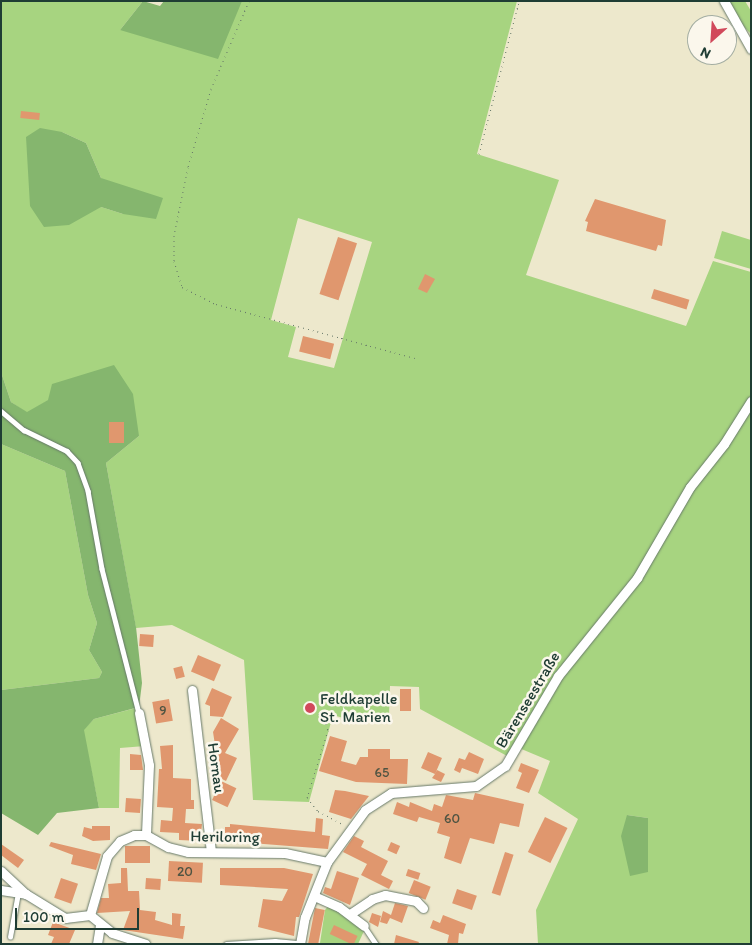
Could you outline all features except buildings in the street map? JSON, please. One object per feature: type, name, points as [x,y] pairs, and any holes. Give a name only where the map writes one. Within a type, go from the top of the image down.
[{"type":"street","points":[[724,1],[751,49]]},
{"type":"street","name":"Bärenseestraße","points":[[300,943],[314,896],[327,862],[365,810],[391,793],[462,790],[484,783],[505,766],[558,676],[638,578],[690,487],[724,444],[751,402]]},
{"type":"street","name":"Hornau","points":[[192,690],[211,851]]},
{"type":"street","points":[[90,915],[107,856],[120,841],[134,835],[146,835],[149,765],[139,713]]},
{"type":"street","name":"Heriloring","points":[[146,835],[168,847],[188,852],[285,853],[327,862]]},
{"type":"street","points":[[1,871],[22,894]]},
{"type":"street","points":[[1,890],[22,894],[65,918],[90,915]]},
{"type":"street","points":[[350,914],[372,899],[385,895],[416,901],[423,908]]},
{"type":"street","points":[[314,896],[350,914],[364,926]]},
{"type":"street","points":[[90,915],[100,926],[145,944]]},
{"type":"street","points":[[97,944],[100,926]]},
{"type":"lane","points":[[1,411],[24,430],[67,451],[78,463],[88,491],[102,569],[139,713]]},
{"type":"lane","points":[[10,937],[22,894]]},
{"type":"lane","points":[[364,926],[376,944]]},
{"type":"lane","points":[[226,944],[275,940],[300,943]]},
{"type":"path","points":[[248,1],[211,89],[188,167],[174,235],[174,261],[182,287],[216,304],[415,358]]},
{"type":"path","points":[[479,154],[519,1]]},
{"type":"path","points":[[318,714],[324,719],[328,730],[307,798],[318,811],[351,828]]},
{"type":"green space","points":[[1,1],[143,1],[120,30],[242,1],[517,1],[477,154],[559,180],[526,275],[686,326],[713,261],[751,272],[751,395],[635,576],[574,652],[509,757],[420,709],[419,687],[390,686],[389,716],[350,720],[333,715],[309,802],[253,800],[244,660],[172,625],[136,628],[106,463],[139,436],[49,400],[27,413],[11,402],[1,372]],"holes":[[[62,132],[86,143],[101,178],[123,214],[101,207]],[[298,218],[372,242],[334,368],[288,357],[296,327],[271,320]]]},
{"type":"green space","points":[[143,1],[160,6],[164,1],[242,1],[218,59],[120,30]]},
{"type":"green space","points":[[726,1],[745,1],[751,11],[751,34],[738,21],[737,15],[734,15]]},
{"type":"green space","points":[[40,128],[62,132],[86,143],[101,178],[163,198],[156,219],[123,214],[101,207],[69,225],[44,227],[30,206],[26,137]]},
{"type":"green space","points":[[722,231],[751,240],[751,269],[714,258]]},
{"type":"green space","points":[[114,365],[133,394],[139,436],[106,463],[136,627],[142,683],[139,707],[94,719],[84,730],[99,808],[57,813],[38,835],[1,813],[1,690],[99,678],[102,672],[89,650],[97,623],[88,595],[65,471],[1,444],[1,372],[11,402],[27,412],[48,400],[52,384]]},
{"type":"green space","points":[[751,409],[751,944],[538,944],[536,910],[578,819],[538,793],[550,761],[519,748],[560,677],[616,609],[691,489]],"holes":[[[627,815],[648,818],[648,872]]]},
{"type":"green space","points":[[1,444],[65,471],[88,595],[97,623],[89,650],[102,672],[99,678],[1,690]]},
{"type":"green space","points":[[136,708],[145,746],[120,748],[119,808],[99,808],[83,730],[94,719]]},
{"type":"green space","points":[[627,815],[648,818],[648,872],[630,876],[621,836]]},
{"type":"green space","points":[[329,905],[353,918],[364,931],[358,944],[320,943],[325,910]]},
{"type":"place","name":"Feldkapelle St. Marien","points":[[310,708]]}]
